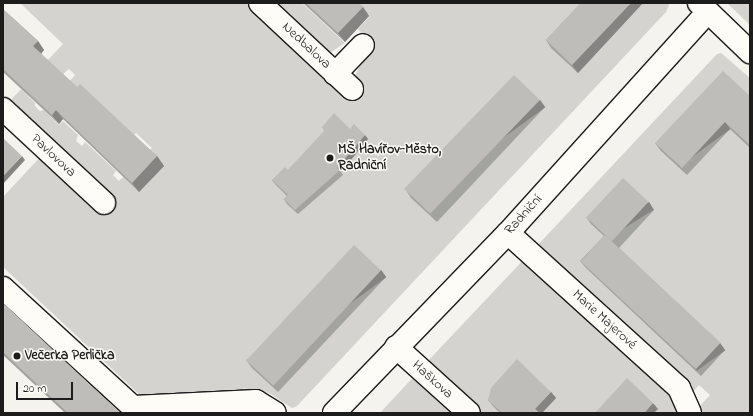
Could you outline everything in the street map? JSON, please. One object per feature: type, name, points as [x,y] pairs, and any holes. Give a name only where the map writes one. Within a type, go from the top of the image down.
[{"type":"street","name":"Nedbalova","points":[[260,3],[352,89]]},
{"type":"street","points":[[703,7],[750,52]]},
{"type":"street","name":"Radniční","points":[[334,413],[396,347],[508,233],[703,7]]},
{"type":"street","points":[[335,74],[364,45]]},
{"type":"street","name":"Pavlovova","points":[[3,109],[104,203]]},
{"type":"street","name":"Marie Majerové","points":[[508,233],[679,388],[690,413]]},
{"type":"street","points":[[3,288],[133,407],[256,401],[276,413]]},
{"type":"street","name":"Haškova","points":[[396,347],[469,413]]},
{"type":"shaded area","points":[[20,3],[250,3],[353,80],[369,47],[349,47],[362,34],[358,29],[369,17],[355,3],[668,3],[669,5],[666,12],[297,406],[292,408],[269,393],[243,388],[241,396],[143,398],[3,267],[3,197],[42,155],[9,102],[21,89],[35,103],[35,106],[40,111],[44,110],[59,125],[63,121],[78,135],[76,141],[82,146],[85,142],[116,171],[113,175],[119,181],[123,177],[139,192],[149,151],[152,148],[136,133],[133,136],[87,93],[68,83],[75,75],[69,69],[61,76],[46,62],[63,44]]},
{"type":"shaded area","points":[[272,3],[302,3],[345,43],[328,54]]},
{"type":"shaded area","points":[[727,3],[750,3],[750,25]]},
{"type":"shaded area","points":[[721,53],[750,78],[750,413],[699,413],[699,407],[710,395],[699,385],[691,394],[535,248],[717,54]]},
{"type":"shaded area","points":[[527,256],[666,386],[675,403],[676,413],[479,413],[426,363]]},
{"type":"shaded area","points":[[418,372],[461,413],[380,413]]},
{"type":"building","points":[[306,3],[359,3],[363,7],[338,33]]},
{"type":"building","points":[[581,3],[631,3],[572,65],[546,40]]},
{"type":"building","points":[[3,9],[38,41],[33,46],[77,87],[80,84],[157,156],[132,183],[56,110],[52,115],[3,69]]},
{"type":"building","points":[[723,71],[750,96],[750,145],[725,122],[682,168],[655,143]]},
{"type":"building","points":[[514,75],[540,100],[430,214],[404,189]]},
{"type":"building","name":"MŠ Havířov-Město, Radniční","points":[[334,113],[350,129],[354,124],[365,135],[337,168],[340,170],[295,210],[284,199],[288,195],[272,180],[285,167],[288,170],[325,130],[322,127]]},
{"type":"building","points":[[3,138],[22,156],[3,176]]},
{"type":"building","points":[[623,178],[649,202],[612,241],[586,217]]},
{"type":"building","points":[[605,235],[721,343],[696,369],[580,261]]},
{"type":"building","points":[[354,245],[381,270],[273,386],[246,361]]},
{"type":"building","points":[[3,303],[120,413],[68,413],[3,352]]},
{"type":"building","points":[[517,359],[551,392],[535,409],[540,413],[502,413],[488,400],[491,388]]},
{"type":"building","points":[[627,378],[653,403],[644,413],[595,413]]},
{"type":"place","name":"MŠ Havířov-Město, Radniční","points":[[330,158]]},
{"type":"place","name":"Večerka Perlička","points":[[17,356]]}]
